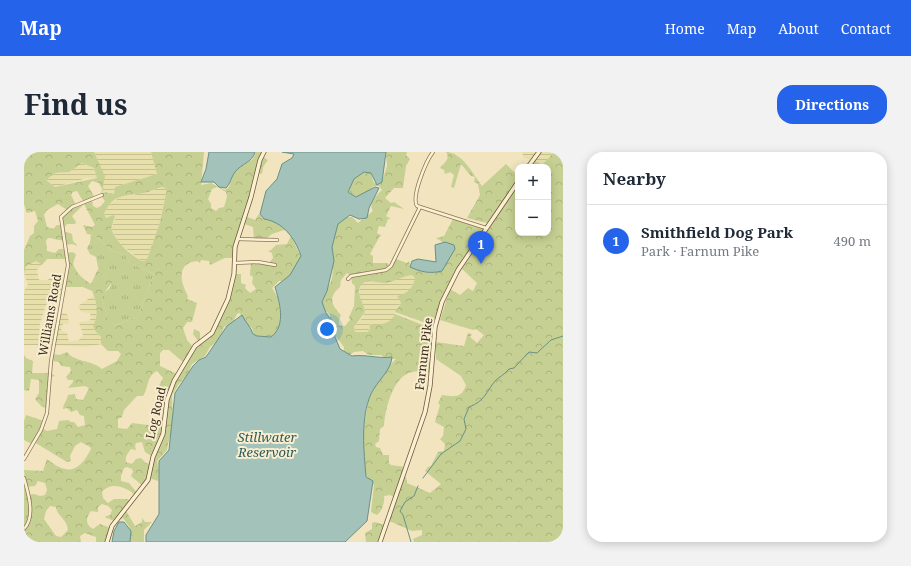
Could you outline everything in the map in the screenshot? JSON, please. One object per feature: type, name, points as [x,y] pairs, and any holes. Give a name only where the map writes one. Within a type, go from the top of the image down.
[{"type":"street","name":"Log Road","points":[[107,542],[112,526],[148,480],[153,457],[163,434],[169,392],[195,346],[212,332],[222,314],[232,286],[237,239],[251,197],[260,160],[264,152]]},
{"type":"street","points":[[433,152],[429,158],[415,198],[415,202],[420,207],[486,228]]},
{"type":"street","points":[[530,164],[539,152]]},
{"type":"street","name":"Farnum Pike","points":[[380,542],[427,408],[435,327],[442,302],[453,278],[515,186]]},
{"type":"street","name":"Williams Road","points":[[24,459],[41,430],[47,413],[51,361],[68,266],[61,217],[72,207],[102,195]]},
{"type":"street","points":[[348,278],[351,276],[386,270],[391,266],[420,207]]},
{"type":"street","points":[[237,239],[277,240]]},
{"type":"street","points":[[235,263],[258,262],[275,265]]},
{"type":"street","points":[[24,478],[30,513],[29,521],[24,529]]},
{"type":"shaded area","points":[[94,152],[151,152],[157,174],[115,187],[114,194],[105,192],[102,194],[103,173]]},
{"type":"shaded area","points":[[522,152],[554,152],[543,164],[524,158]]},
{"type":"shaded area","points":[[82,163],[94,168],[97,178],[87,178],[55,187],[46,180],[55,173],[60,174]]},
{"type":"shaded area","points":[[162,187],[167,189],[168,193],[148,257],[145,261],[142,261],[120,244],[111,229],[115,219],[113,215],[106,218],[104,214],[107,206],[120,197],[145,193]]},
{"type":"shaded area","points":[[36,261],[42,265],[37,270],[39,280],[48,280],[51,276],[65,281],[62,298],[51,296],[45,307],[39,328],[40,331],[47,332],[50,324],[57,327],[60,313],[67,314],[69,322],[67,324],[63,324],[61,330],[67,333],[69,342],[79,340],[83,335],[79,322],[89,321],[91,318],[90,313],[81,312],[78,306],[94,295],[97,309],[96,322],[93,326],[101,337],[102,344],[84,347],[54,345],[54,348],[47,347],[39,351],[37,345],[24,345],[24,291],[28,285],[24,273],[26,266]]},
{"type":"shaded area","points":[[412,275],[415,278],[415,281],[409,291],[401,296],[401,303],[398,306],[393,319],[387,323],[376,326],[371,324],[368,325],[370,328],[368,332],[355,332],[354,327],[363,317],[365,309],[358,294],[362,284],[373,280],[387,283],[404,276]]},
{"type":"green space","points":[[24,152],[94,152],[105,176],[102,194],[105,192],[114,194],[115,187],[157,174],[151,152],[204,152],[201,185],[211,183],[225,190],[229,187],[235,170],[253,159],[256,152],[264,152],[262,156],[268,160],[263,167],[262,174],[257,173],[252,203],[250,203],[245,216],[255,220],[259,214],[263,219],[270,219],[287,229],[272,234],[264,240],[254,239],[253,227],[242,223],[234,258],[225,258],[210,265],[209,261],[201,260],[200,263],[197,261],[185,266],[182,280],[188,296],[187,299],[197,303],[192,322],[187,322],[183,328],[187,340],[194,348],[199,342],[193,334],[194,329],[200,332],[200,341],[213,327],[226,302],[233,274],[241,274],[241,283],[246,285],[245,288],[250,293],[256,289],[252,283],[253,277],[250,275],[251,262],[269,263],[273,258],[272,253],[268,251],[276,245],[287,244],[291,236],[301,257],[298,270],[282,281],[279,281],[272,288],[278,298],[281,318],[276,336],[257,337],[254,335],[252,328],[243,322],[240,313],[237,314],[233,322],[224,327],[219,340],[210,347],[205,356],[192,364],[187,375],[172,395],[173,425],[167,450],[157,461],[159,472],[158,481],[149,478],[144,487],[131,476],[133,472],[132,469],[127,467],[124,468],[121,481],[129,483],[138,494],[136,496],[119,486],[110,487],[102,492],[103,498],[108,503],[114,499],[128,499],[131,503],[125,509],[135,526],[142,522],[142,518],[145,522],[152,522],[144,530],[144,542],[130,542],[130,528],[123,518],[116,522],[105,517],[110,515],[112,510],[108,506],[102,504],[98,507],[98,512],[91,511],[87,521],[88,525],[93,529],[100,524],[111,528],[108,542],[96,542],[96,537],[85,533],[80,536],[81,542],[34,542],[29,537],[24,537],[24,488],[26,487],[24,470],[43,471],[47,459],[61,468],[72,469],[82,463],[91,449],[81,442],[75,446],[70,456],[71,461],[67,462],[34,442],[32,444],[24,440],[24,421],[26,415],[44,421],[42,428],[47,431],[57,429],[59,421],[68,420],[74,422],[78,427],[85,425],[84,416],[80,415],[77,410],[71,412],[67,408],[63,409],[63,407],[68,395],[75,394],[76,399],[83,400],[89,388],[85,386],[68,388],[73,382],[73,380],[68,380],[66,377],[71,371],[70,367],[61,366],[59,362],[51,361],[53,354],[59,355],[67,352],[74,358],[93,364],[102,369],[117,361],[121,354],[118,351],[108,351],[101,344],[101,337],[93,326],[97,308],[92,291],[83,287],[65,287],[68,265],[67,259],[47,259],[42,265],[36,261],[26,266],[24,273],[24,250],[30,236],[34,233],[34,226],[38,221],[35,211],[27,213],[24,204]],"holes":[[[82,163],[94,168],[97,178],[55,187],[46,180],[55,173],[69,172]],[[92,181],[99,183],[102,189],[101,196],[105,201],[97,208],[93,206],[92,200],[95,198],[88,186]],[[162,187],[167,189],[160,222],[148,257],[145,261],[142,261],[124,248],[117,239],[111,229],[115,216],[113,215],[106,218],[104,214],[107,207],[115,199],[148,192]],[[217,187],[226,192],[227,197],[224,207],[219,208],[216,211],[211,208],[211,204],[208,199],[212,189]],[[77,191],[83,201],[76,205],[71,195],[73,192]],[[58,204],[67,210],[62,217],[63,225],[57,225],[53,229],[47,227],[44,215],[47,210]],[[84,204],[95,225],[92,227],[83,225],[87,234],[94,235],[110,250],[125,255],[130,263],[154,274],[138,317],[115,325],[108,320],[102,296],[115,279],[108,279],[99,272],[98,269],[91,284],[80,276],[76,270],[73,264],[76,254],[72,252],[67,253],[66,249],[59,249],[55,253],[47,251],[46,241],[48,238],[64,240],[65,245],[72,244],[78,246],[73,241],[72,234],[64,231],[63,229],[67,224],[75,224],[76,222],[72,216]],[[163,350],[169,350],[184,363],[177,374],[160,366],[160,353]],[[157,371],[163,378],[159,386],[168,391],[164,411],[163,427],[132,423],[127,429],[118,428],[118,419],[122,417],[124,410],[137,396],[143,396],[149,379],[153,373]],[[142,442],[145,452],[153,457],[151,464],[146,463],[141,458],[136,459],[132,464],[126,462],[126,456],[131,449],[136,450],[136,443]],[[38,481],[45,483],[47,490],[45,495],[28,495],[26,487],[35,486]],[[50,506],[56,507],[58,513],[66,523],[68,530],[61,537],[56,536],[44,519],[46,511]]]},
{"type":"green space","points":[[386,152],[407,152],[406,155],[410,159],[406,166],[403,188],[394,188],[385,198],[391,203],[394,202],[404,209],[391,206],[386,216],[391,219],[388,219],[385,227],[379,226],[377,233],[382,236],[380,236],[370,254],[373,256],[373,263],[387,263],[390,266],[396,259],[407,263],[409,261],[410,267],[424,272],[440,272],[454,250],[439,246],[434,249],[437,245],[444,243],[436,238],[444,236],[453,219],[481,227],[483,231],[447,287],[432,325],[395,312],[401,303],[397,296],[406,292],[411,287],[415,278],[412,275],[385,283],[370,281],[363,283],[359,290],[359,295],[365,312],[354,327],[355,332],[368,332],[370,329],[369,324],[384,324],[391,320],[395,314],[433,329],[431,373],[412,372],[405,375],[395,386],[388,402],[384,426],[380,429],[379,441],[375,444],[376,447],[380,448],[383,455],[389,455],[389,463],[391,465],[405,467],[394,497],[390,495],[384,496],[383,506],[377,515],[371,512],[374,485],[365,474],[362,436],[369,399],[381,373],[396,359],[386,359],[381,355],[369,355],[363,351],[354,352],[349,355],[344,353],[344,347],[334,334],[336,330],[330,319],[330,314],[321,309],[320,296],[326,290],[332,277],[331,238],[341,217],[352,217],[358,223],[373,211],[371,205],[372,202],[382,190],[379,186],[374,186],[362,196],[356,196],[350,192],[349,186],[360,172],[370,171],[374,183],[382,181],[387,166]],"holes":[[[347,273],[351,276],[352,283],[355,286],[354,306],[349,317],[350,320],[345,326],[339,325],[341,315],[335,308],[332,298],[340,287],[341,280]]]},
{"type":"green space","points":[[446,152],[452,153],[467,164],[482,186],[506,164],[515,173],[515,184],[487,223],[467,218],[480,195],[478,184],[474,182],[475,177],[471,176],[461,164],[454,188],[451,187],[454,175],[450,172],[445,174],[444,170],[440,168],[445,163],[448,157]]},
{"type":"green space","points":[[554,152],[563,152],[563,542],[414,542],[413,539],[422,535],[422,530],[412,531],[387,520],[403,476],[406,477],[407,483],[430,493],[441,484],[425,471],[431,466],[438,452],[444,451],[445,444],[440,439],[443,436],[444,427],[435,422],[440,405],[438,403],[442,395],[457,396],[462,392],[466,385],[461,376],[436,359],[436,342],[464,346],[468,333],[472,334],[470,337],[477,343],[484,335],[476,329],[473,330],[440,320],[450,289],[460,295],[468,288],[473,291],[477,283],[462,269],[515,190],[515,236],[551,236],[551,164],[543,164]]},
{"type":"green space","points":[[535,161],[540,164],[533,164]]},
{"type":"green space","points":[[91,234],[110,250],[125,255],[130,263],[154,274],[138,317],[115,325],[108,321],[102,294],[110,288],[113,279],[108,279],[99,272],[96,257],[90,254],[87,248],[90,243]]},
{"type":"green space","points":[[24,355],[26,358],[33,361],[32,373],[51,373],[55,376],[51,377],[47,408],[42,407],[35,399],[39,393],[39,380],[31,379],[29,391],[24,390]]},
{"type":"green space","points":[[375,522],[385,525],[379,542],[366,542],[365,533],[372,529],[372,523]]},
{"type":"water","points":[[209,152],[255,152],[254,156],[249,161],[235,172],[226,188],[219,187],[214,182],[201,182],[206,169]]},
{"type":"water","name":"Stillwater Reservoir","points":[[282,152],[386,152],[382,182],[377,185],[371,173],[364,172],[354,179],[348,192],[356,197],[375,187],[379,188],[369,208],[367,218],[359,219],[350,215],[338,224],[332,247],[334,261],[327,291],[322,302],[326,313],[333,323],[335,337],[340,349],[352,356],[392,357],[389,367],[371,394],[365,414],[364,457],[366,477],[373,481],[367,521],[345,542],[146,542],[146,535],[159,514],[159,461],[169,450],[175,393],[193,366],[199,360],[206,357],[227,326],[242,315],[253,334],[257,336],[271,337],[279,326],[280,306],[275,287],[290,275],[301,256],[292,237],[282,227],[264,219],[260,214],[266,191],[277,179],[282,164],[292,158],[294,154]]},
{"type":"water","points":[[445,242],[454,245],[455,249],[442,271],[426,272],[410,267],[412,261],[418,259],[436,262],[435,245]]},
{"type":"water","points":[[119,522],[124,522],[131,531],[130,542],[112,542],[114,531]]},
{"type":"waterway","points":[[423,478],[441,454],[460,441],[466,429],[464,419],[469,407],[479,402],[495,381],[509,369],[514,368],[529,352],[537,353],[551,340],[563,336]]},
{"type":"waterway","points":[[411,542],[403,515],[400,511],[405,502],[414,496],[418,486]]},
{"type":"place","name":"Smithfield Dog Park","points":[[481,264]]}]
